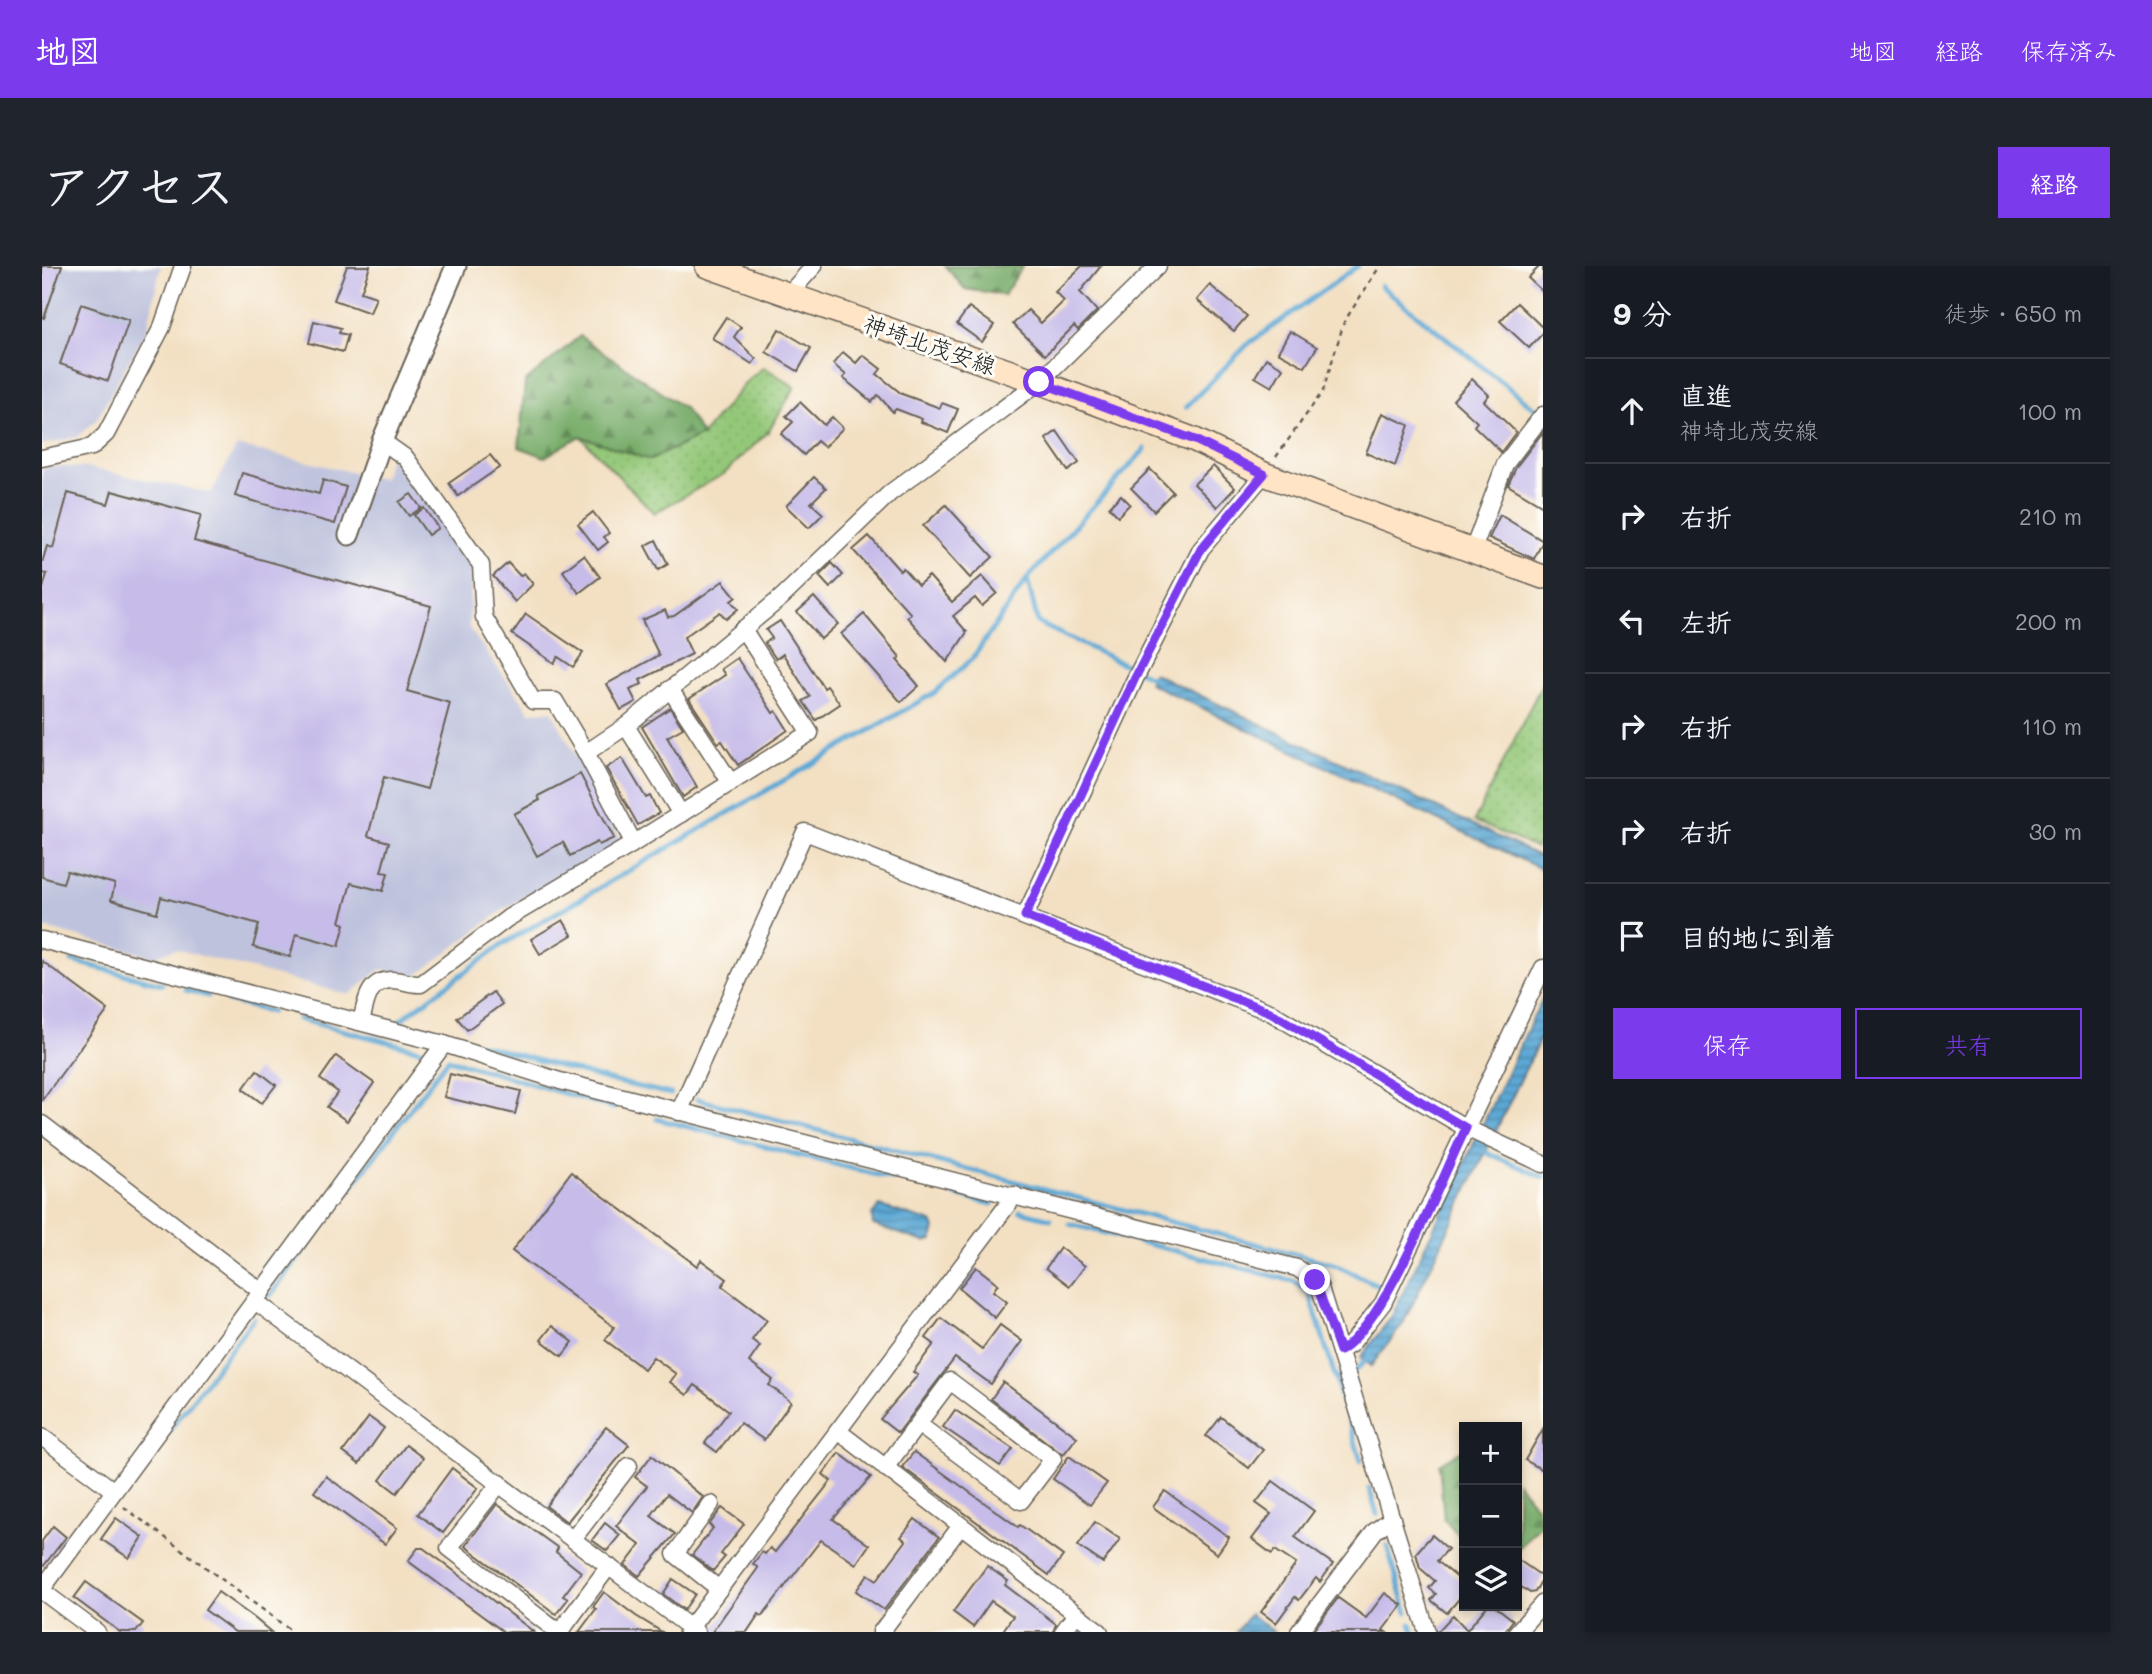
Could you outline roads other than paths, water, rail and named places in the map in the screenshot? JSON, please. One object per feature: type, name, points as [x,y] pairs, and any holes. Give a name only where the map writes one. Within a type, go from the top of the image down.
[{"type":"main road","name":"神埼北茂安線","points":[[708,266],[787,296],[1039,382],[1195,440],[1264,474],[1543,577]]},
{"type":"street","points":[[42,458],[92,447],[106,434],[162,327],[183,266]]},
{"type":"street","points":[[349,535],[382,441],[456,266]]},
{"type":"street","points":[[787,296],[814,266]]},
{"type":"street","points":[[586,753],[626,726],[782,597],[890,493],[1039,382],[1158,266]]},
{"type":"street","points":[[1473,550],[1505,464],[1543,415]]},
{"type":"street","points":[[382,441],[406,458],[481,565],[484,617],[533,701],[555,701],[632,840],[631,845]]},
{"type":"street","points":[[1025,916],[1139,671],[1201,549],[1264,474]]},
{"type":"street","points":[[361,1023],[369,990],[374,985],[390,980],[421,984],[508,918],[810,733],[743,629]]},
{"type":"street","points":[[670,689],[731,783]]},
{"type":"street","points":[[626,726],[681,814]]},
{"type":"street","points":[[680,1112],[805,832],[1270,1012],[1471,1130],[1543,1164]]},
{"type":"street","points":[[42,940],[444,1044],[561,1081],[1297,1268],[1315,1280],[1320,1288],[1427,1632]]},
{"type":"street","points":[[1340,1351],[1351,1344],[1383,1303],[1471,1130],[1543,968]]},
{"type":"street","points":[[97,1632],[42,1590],[444,1044]]},
{"type":"street","points":[[42,1124],[258,1296],[691,1631],[719,1589],[1015,1195]]},
{"type":"street","points":[[885,1468],[950,1381],[1053,1459],[1021,1501],[918,1424]]},
{"type":"street","points":[[838,1431],[1100,1632]]},
{"type":"street","points":[[42,1437],[112,1494]]},
{"type":"street","points":[[573,1539],[629,1466]]},
{"type":"street","points":[[500,1483],[449,1548],[559,1632],[609,1566]]},
{"type":"street","points":[[711,1504],[674,1554],[719,1589]]},
{"type":"street","points":[[1299,1632],[1375,1531],[1392,1518]]},
{"type":"street","points":[[881,1632],[960,1527]]},
{"type":"street","points":[[1517,1632],[1543,1603]]},
{"type":"street","points":[[1063,1632],[1076,1614]]},
{"type":"water","points":[[1153,673],[1543,858],[1543,870],[1149,683]]},
{"type":"water","points":[[1543,997],[1543,1033],[1403,1324],[1371,1366],[1361,1357],[1392,1316]]},
{"type":"water","points":[[880,1206],[932,1222],[935,1228],[932,1240],[925,1242],[873,1225],[872,1215]]},
{"type":"water","points":[[1250,1614],[1274,1632],[1236,1632]]},
{"type":"waterway","points":[[1186,407],[1248,344],[1358,266]]},
{"type":"waterway","points":[[1381,286],[1538,411]]},
{"type":"waterway","points":[[399,1021],[503,944],[934,693],[972,659],[1027,579],[1145,449]]},
{"type":"waterway","points":[[1027,579],[1038,623],[1157,680]]},
{"type":"waterway","points":[[72,961],[162,984]]},
{"type":"waterway","points":[[186,990],[208,996]]},
{"type":"waterway","points":[[228,1001],[271,1012]]},
{"type":"waterway","points":[[298,1019],[424,1051]]},
{"type":"waterway","points":[[472,1042],[616,1082],[671,1094]]},
{"type":"waterway","points":[[270,1296],[448,1059],[614,1108]]},
{"type":"waterway","points":[[697,1099],[1333,1264],[1380,1286]]},
{"type":"waterway","points":[[657,1119],[893,1179]]},
{"type":"waterway","points":[[1486,1152],[1543,1177]]},
{"type":"waterway","points":[[953,1194],[992,1204]]},
{"type":"waterway","points":[[1020,1211],[1051,1219]]},
{"type":"waterway","points":[[1070,1224],[1293,1281],[1309,1292],[1361,1461]]},
{"type":"waterway","points":[[120,1496],[254,1318]]},
{"type":"waterway","points":[[1335,1378],[1356,1370],[1370,1356]]},
{"type":"waterway","points":[[1369,1488],[1377,1514]]},
{"type":"waterway","points":[[1387,1546],[1407,1612]]},
{"type":"waterway","points":[[1411,1624],[1414,1632]]}]
